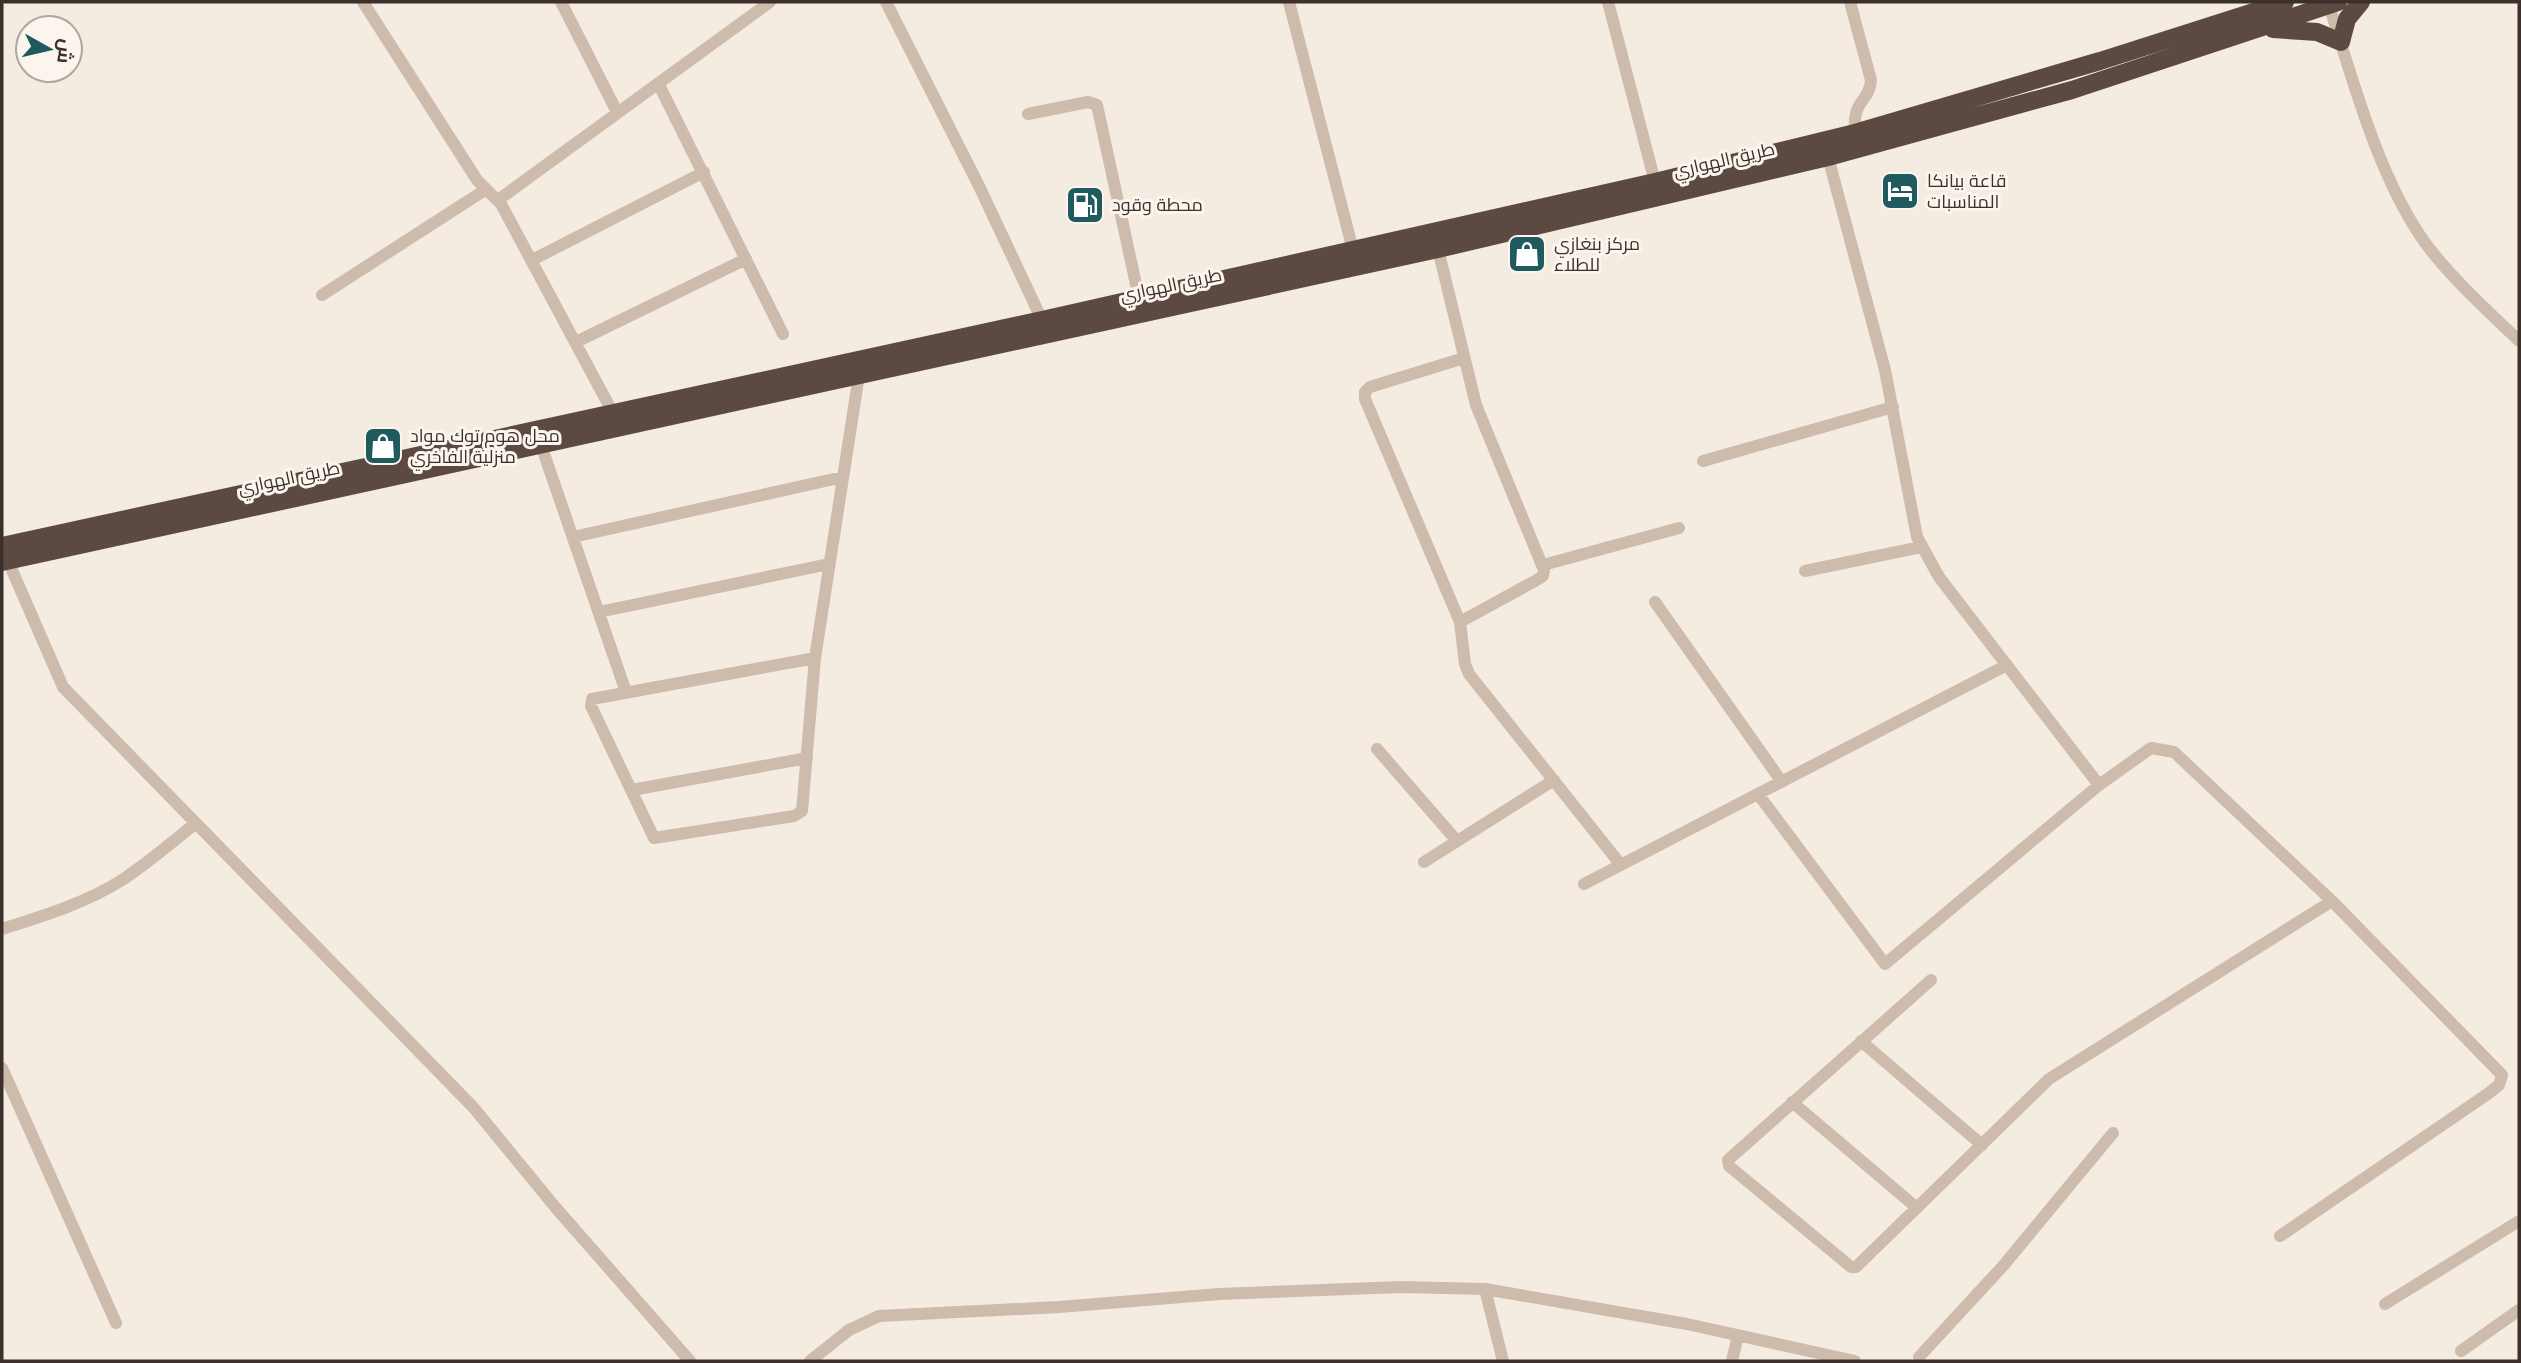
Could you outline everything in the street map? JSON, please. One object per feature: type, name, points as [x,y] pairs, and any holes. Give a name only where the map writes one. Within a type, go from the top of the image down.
[{"type":"highway","name":"طريق الهواري","points":[[394,468],[541,445],[1438,249],[1828,157],[1909,125],[2285,2]]},
{"type":"highway","points":[[2259,29],[2308,30],[2325,34],[2340,42],[2347,19],[2361,2]]},
{"type":"highway","name":"طريق الهواري","points":[[4,556],[394,468],[612,413],[1042,320],[1655,182],[1855,134],[2072,90],[2333,3]]},
{"type":"street","points":[[363,2],[485,190],[498,200],[612,413]]},
{"type":"street","points":[[561,2],[617,112]]},
{"type":"street","points":[[498,200],[770,2]]},
{"type":"street","points":[[886,2],[979,186],[1042,320]]},
{"type":"street","points":[[1289,2],[1353,250]]},
{"type":"street","points":[[1608,2],[1655,182]]},
{"type":"street","points":[[1850,2],[1871,80],[1869,90],[1855,108],[1855,134]]},
{"type":"street","points":[[2333,3],[2340,42],[2386,172],[2410,218],[2440,261],[2519,341]]},
{"type":"street","points":[[658,83],[783,334]]},
{"type":"street","points":[[1028,114],[1088,102],[1097,105],[1139,298]]},
{"type":"street","points":[[1828,157],[1893,407],[1921,547],[1939,577],[2099,785]]},
{"type":"street","points":[[532,260],[704,172]]},
{"type":"street","points":[[322,295],[485,190]]},
{"type":"street","points":[[1438,249],[1476,405],[1543,565],[1543,576],[1461,622]]},
{"type":"street","points":[[576,342],[746,259]]},
{"type":"street","points":[[1464,358],[1370,387],[1365,399],[1461,622],[1469,674],[1621,865]]},
{"type":"street","points":[[815,659],[596,697],[590,702],[652,836],[657,839],[794,816],[803,807],[815,659],[859,375]]},
{"type":"street","points":[[1703,461],[1893,407]]},
{"type":"street","points":[[541,445],[626,692]]},
{"type":"street","points":[[573,537],[843,477]]},
{"type":"street","points":[[1543,565],[1679,528]]},
{"type":"street","points":[[1805,571],[1921,547]]},
{"type":"street","points":[[4,556],[63,687],[473,1107],[556,1208],[690,1361]]},
{"type":"street","points":[[599,612],[830,564]]},
{"type":"street","points":[[1655,602],[1782,782]]},
{"type":"street","points":[[1584,884],[2007,665]]},
{"type":"street","points":[[1758,794],[1885,964],[2099,785],[2151,748],[2174,752],[2332,901],[2496,1066],[2502,1080],[2489,1093],[2280,1236]]},
{"type":"street","points":[[1377,749],[1457,841]]},
{"type":"street","points":[[632,790],[807,758]]},
{"type":"street","points":[[1424,862],[1554,780]]},
{"type":"street","points":[[2,929],[76,904],[106,889],[136,870],[196,823]]},
{"type":"street","points":[[1931,980],[1729,1157],[1729,1166],[1851,1267],[1856,1267],[2049,1079],[2332,901]]},
{"type":"street","points":[[1861,1041],[1982,1144]]},
{"type":"street","points":[[2,1068],[116,1323]]},
{"type":"street","points":[[1792,1102],[1917,1208]]},
{"type":"street","points":[[1919,1357],[2003,1266],[2113,1133]]},
{"type":"street","points":[[2385,1304],[2519,1221]]},
{"type":"street","points":[[810,1361],[849,1330],[879,1316],[1059,1307],[1219,1294],[1401,1287],[1485,1289],[1738,1335],[1855,1361]]},
{"type":"street","points":[[1485,1289],[1503,1361]]},
{"type":"street","points":[[2461,1351],[2519,1310]]},
{"type":"street","points":[[1732,1361],[1738,1335]]},
{"type":"place","name":"قاعة بيانكا المناسبات","points":[[1900,191]]},
{"type":"place","name":"محطة وقود","points":[[1085,205]]},
{"type":"place","name":"مركز بنغازي للطلاء","points":[[1527,254]]},
{"type":"place","name":"محل هوم توك مواد منزلية الفاخري","points":[[383,446]]}]
